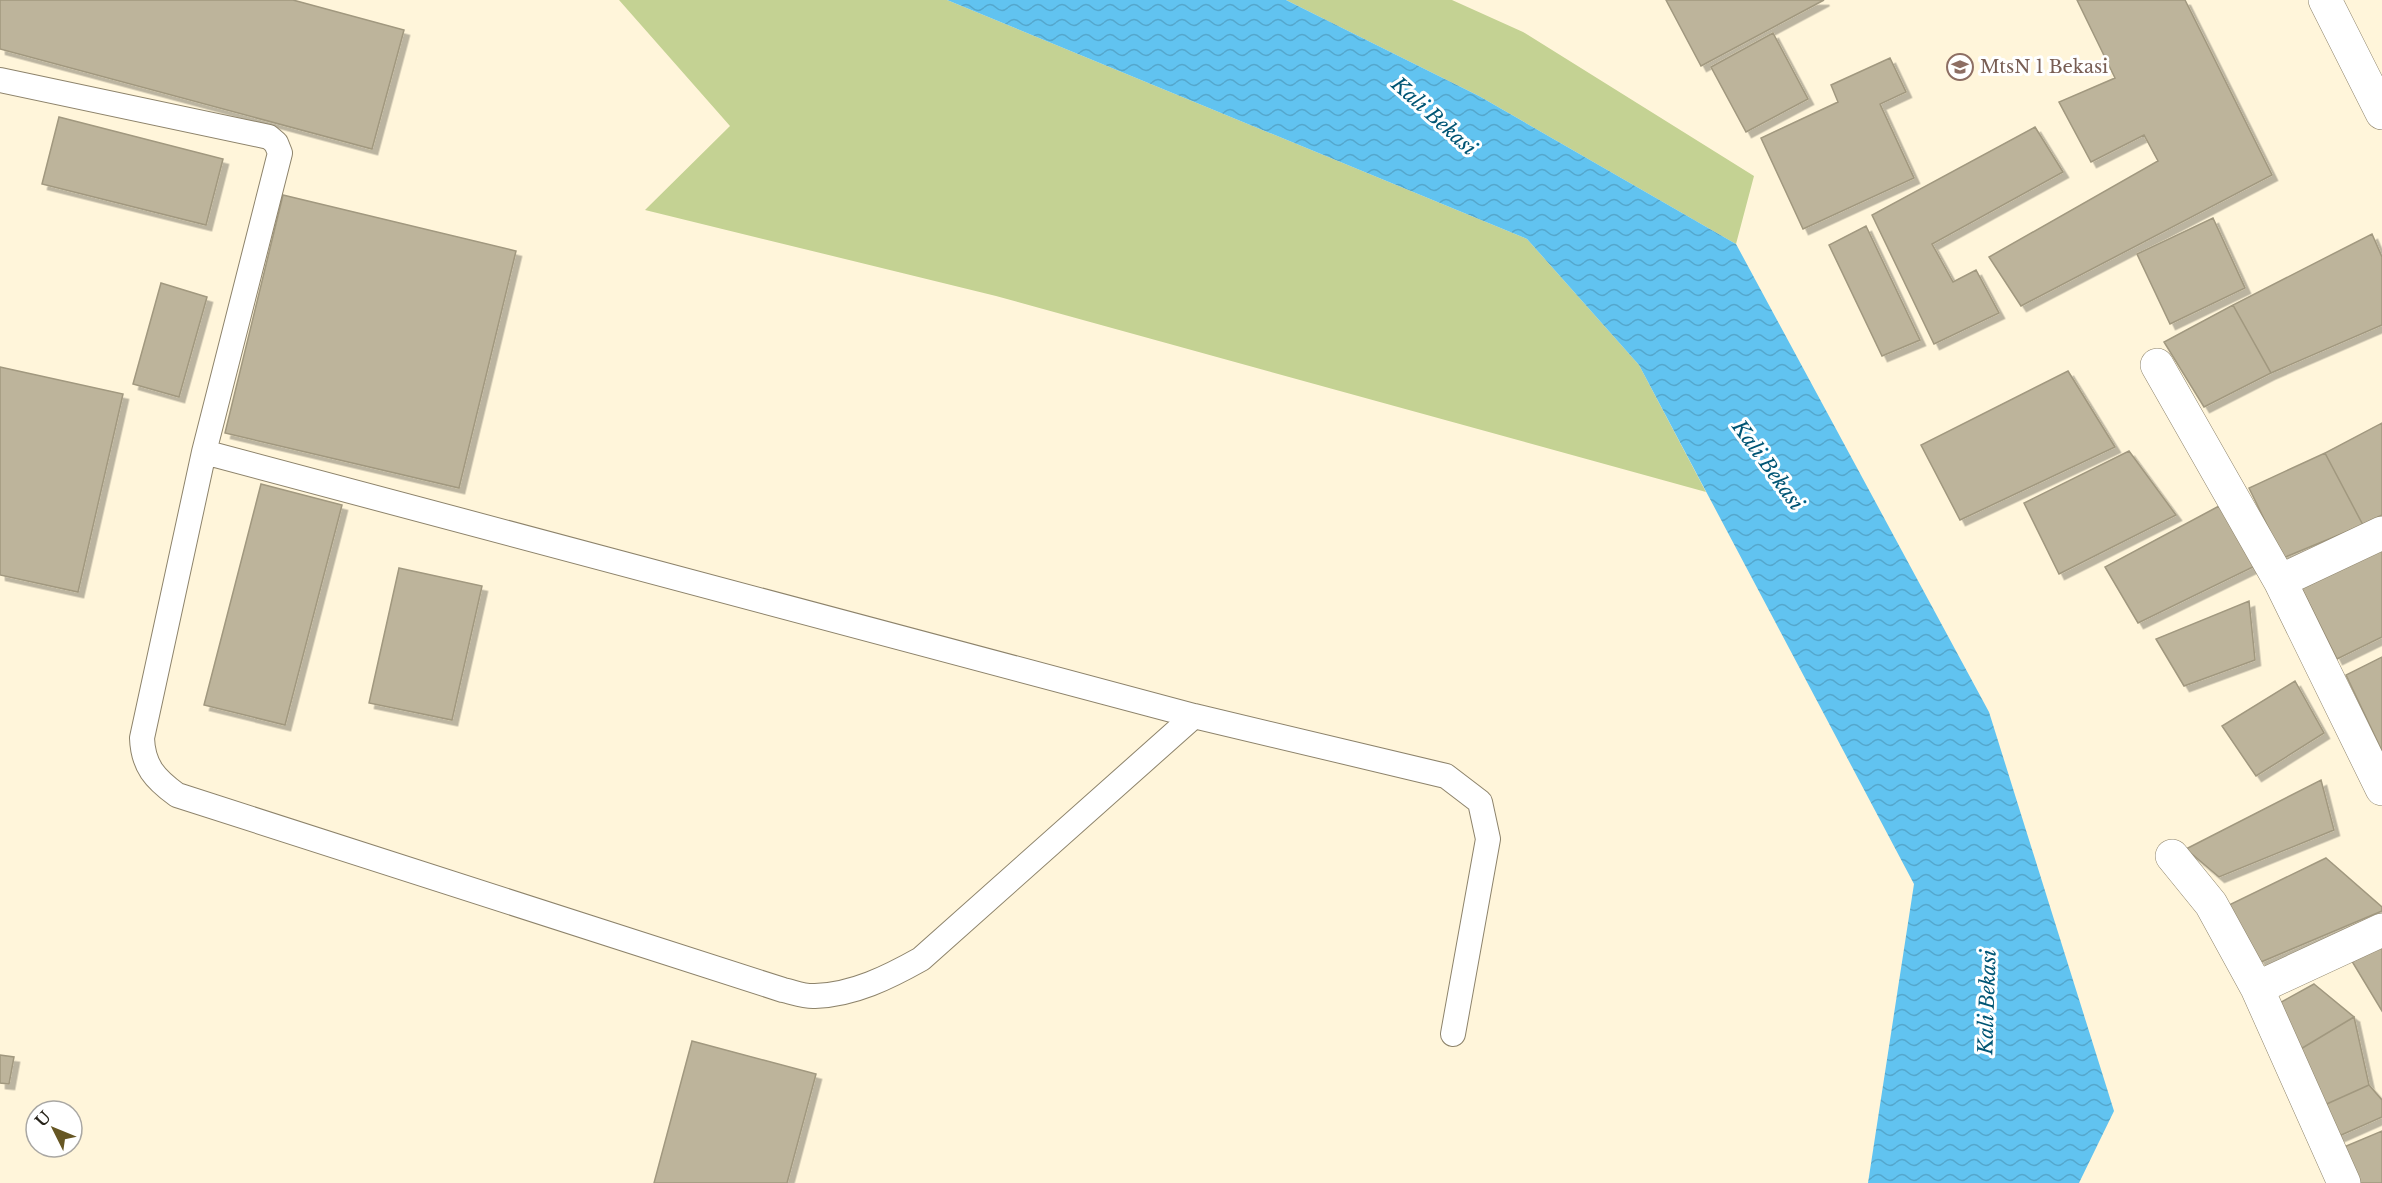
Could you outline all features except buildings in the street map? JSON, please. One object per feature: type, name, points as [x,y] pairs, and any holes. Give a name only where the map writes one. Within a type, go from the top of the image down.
[{"type":"street","points":[[2325,0],[2382,113]]},
{"type":"street","points":[[2157,365],[2280,581],[2382,789]]},
{"type":"street","points":[[2280,581],[2382,534]]},
{"type":"street","points":[[2172,856],[2211,904],[2257,988],[2344,1183]]},
{"type":"street","points":[[2257,988],[2382,930]]},
{"type":"lane","points":[[0,80],[269,137],[278,145],[280,162],[204,452],[142,738],[145,758],[154,778],[189,800],[783,990],[814,996],[860,987],[890,977],[921,959],[1194,716]]},
{"type":"lane","points":[[204,452],[1194,716],[1446,776],[1480,802],[1488,839],[1453,1034]]},
{"type":"green space","points":[[619,0],[947,0],[1527,239],[1639,365],[1706,492],[996,296],[645,210],[730,126]]},
{"type":"green space","points":[[1286,0],[1452,0],[1523,32],[1754,176],[1736,244],[1479,96]]},
{"type":"water","name":"Kali Bekasi","points":[[947,0],[1286,0],[1479,96],[1736,244],[1989,712],[2114,1111],[2079,1183],[1868,1183],[1914,884],[1639,365],[1527,239]]},
{"type":"place","name":"MtsN 1 Bekasi","points":[[1960,67]]}]
